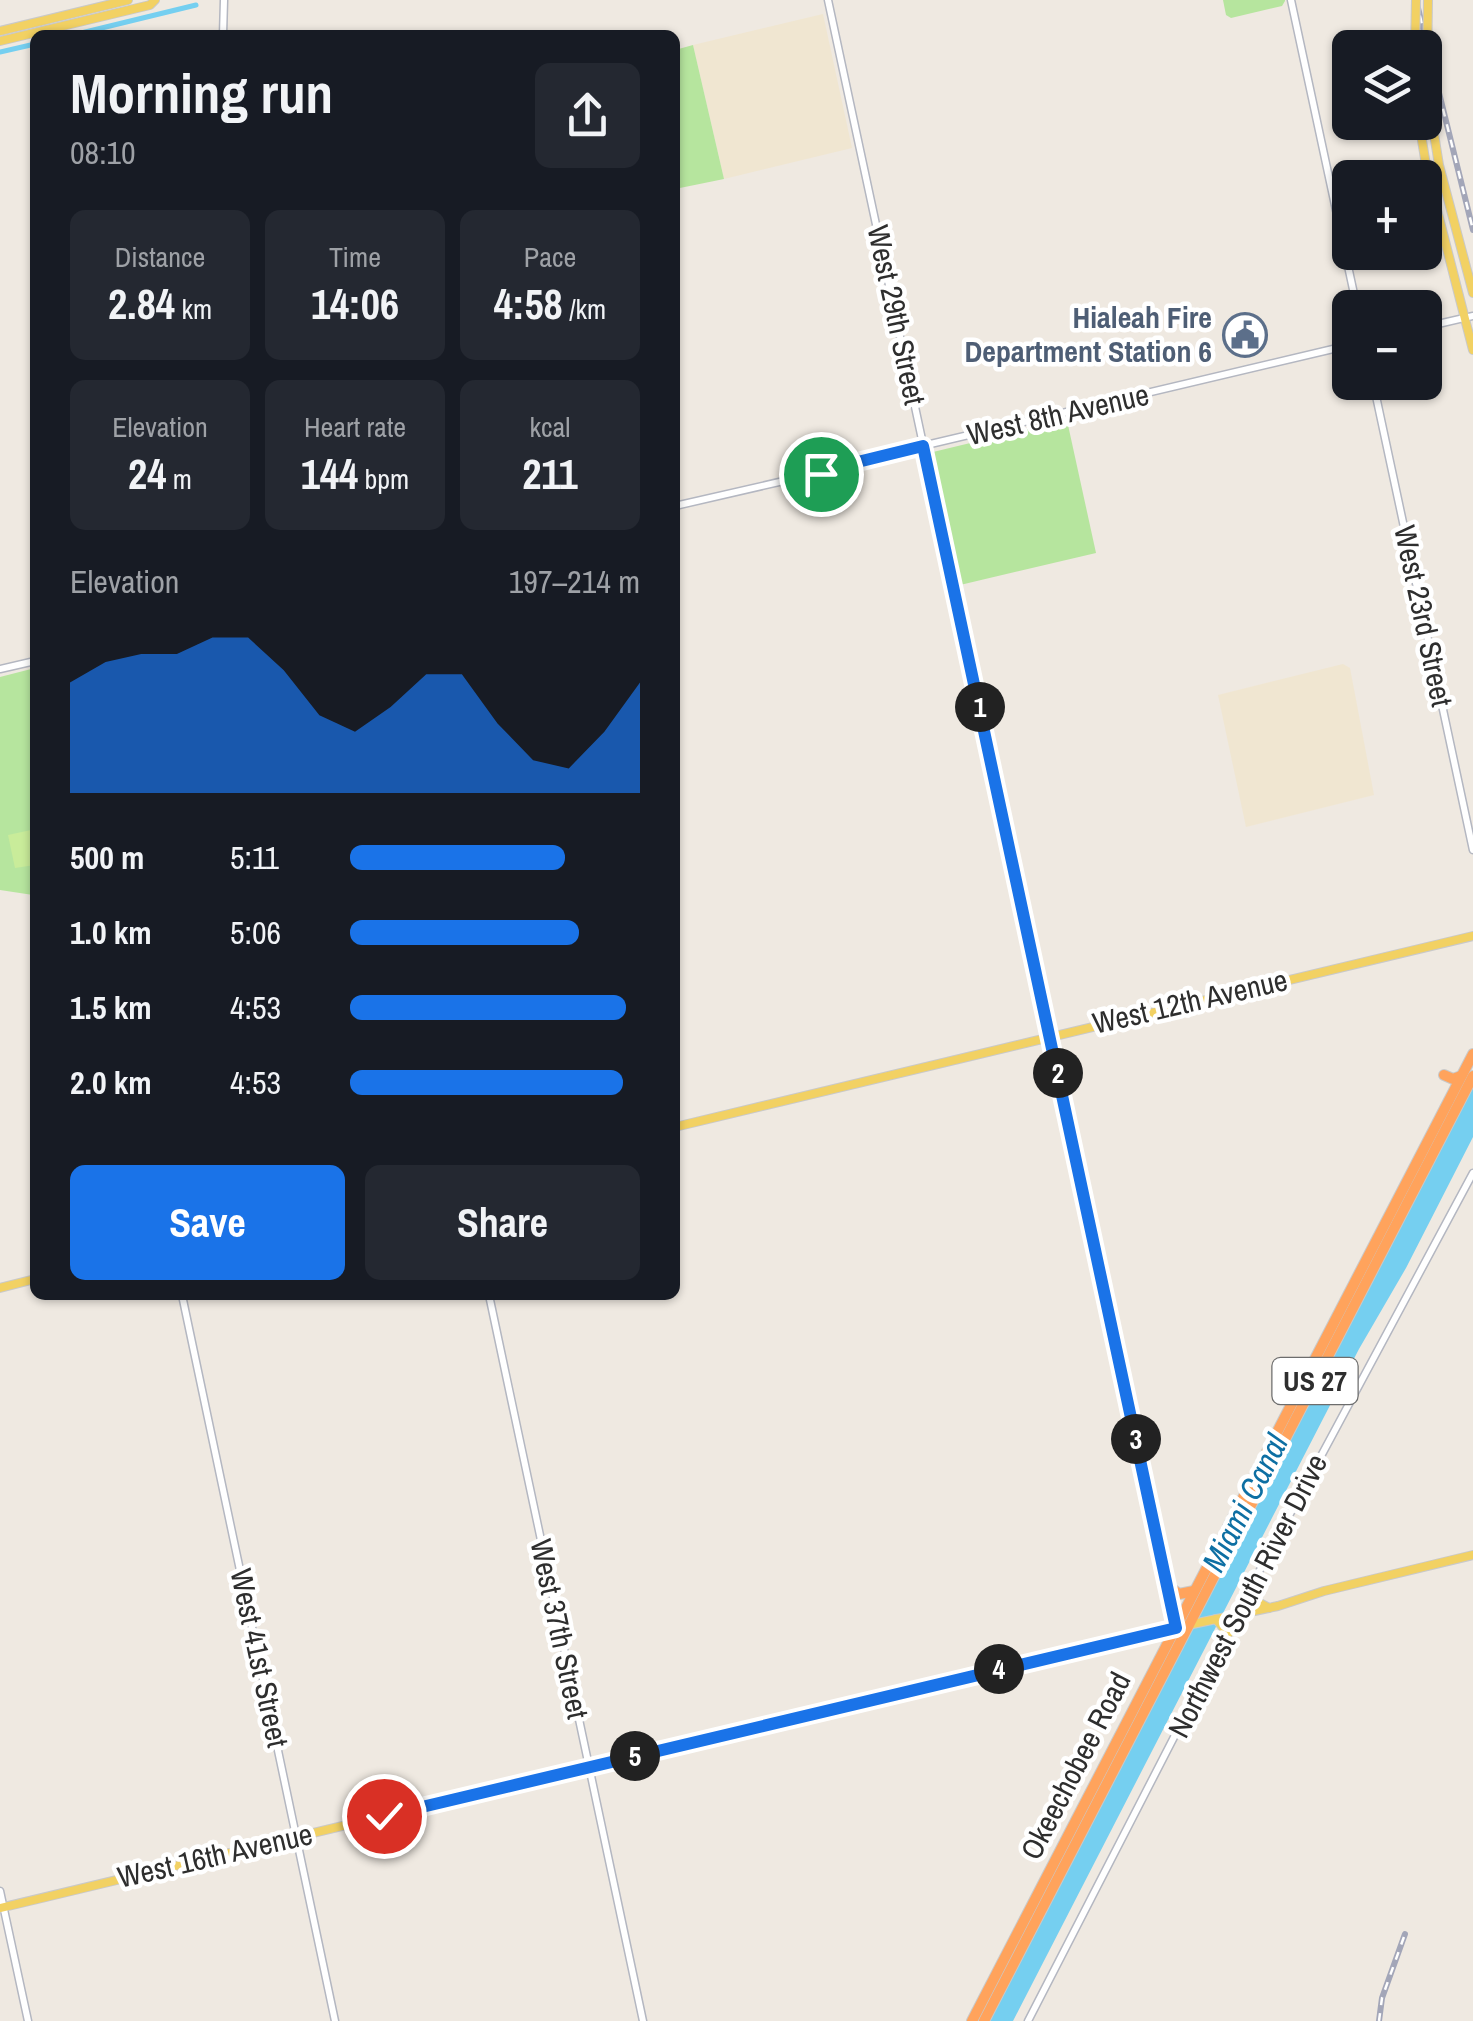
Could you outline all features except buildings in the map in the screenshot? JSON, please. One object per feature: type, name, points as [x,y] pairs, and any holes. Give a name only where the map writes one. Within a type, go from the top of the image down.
[{"type":"highway","name":"Okeechobee Road","points":[[984,2021],[1448,1125],[1473,1054]]},
{"type":"highway","points":[[1444,1075],[1452,1079],[1467,1076]]},
{"type":"highway","name":"Okeechobee Road","points":[[972,2021],[1449,1100],[1467,1076]]},
{"type":"highway","points":[[1448,1125],[1449,1100]]},
{"type":"highway","points":[[1167,1585],[1179,1594],[1195,1590]]},
{"type":"main road","points":[[0,30],[128,0]]},
{"type":"main road","points":[[47,30],[150,5],[155,0]]},
{"type":"main road","points":[[1415,30],[1416,0]]},
{"type":"main road","points":[[1428,0],[1430,115],[1473,293]]},
{"type":"main road","points":[[106,16],[112,4]]},
{"type":"main road","points":[[0,41],[30,34]]},
{"type":"main road","points":[[1422,140],[1469,317],[1473,350]]},
{"type":"main road","name":"West 12th Avenue","points":[[680,1126],[1473,936]]},
{"type":"main road","points":[[0,1288],[30,1280]]},
{"type":"main road","name":"West 16th Avenue","points":[[2,1907],[1269,1608],[1473,1555]]},
{"type":"main road","points":[[1250,1589],[1256,1601],[1269,1608]]},
{"type":"main road","points":[[1220,1618],[1226,1631]]},
{"type":"street","points":[[223,30],[224,0]]},
{"type":"street","name":"West 29th Street","points":[[828,0],[1176,1628]]},
{"type":"street","points":[[1291,0],[1352,290]]},
{"type":"street","points":[[1442,323],[1469,317]]},
{"type":"street","name":"West 8th Avenue","points":[[680,505],[1332,349]]},
{"type":"street","name":"West 23rd Street","points":[[1376,400],[1473,850]]},
{"type":"street","points":[[0,670],[30,662]]},
{"type":"street","name":"Northwest South River Drive","points":[[1028,2021],[1226,1631],[1473,1173]]},
{"type":"street","name":"West 41st Street","points":[[183,1300],[336,2021]]},
{"type":"street","name":"West 37th Street","points":[[491,1300],[642,2021]]},
{"type":"street","points":[[0,1891],[28,2021]]},
{"type":"shaded area","points":[[823,14],[852,148],[724,179],[693,45]]},
{"type":"shaded area","points":[[1343,664],[1350,668],[1374,795],[1246,827],[1218,695]]},
{"type":"green space","points":[[1223,0],[1285,1],[1282,6],[1231,18],[1226,15]]},
{"type":"green space","points":[[693,45],[724,179],[680,188],[680,49]]},
{"type":"green space","points":[[1061,421],[1068,425],[1096,553],[960,585],[933,452]]},
{"type":"green space","points":[[30,669],[30,895],[0,890],[0,677]]},
{"type":"green space","points":[[30,830],[30,866],[15,868],[8,835]]},
{"type":"water","points":[[1473,1086],[1473,1137],[1406,1268],[1359,1349],[1013,2021],[990,2021]]},
{"type":"waterway","points":[[94,30],[196,5]]},
{"type":"waterway","points":[[0,52],[30,45]]},
{"type":"railway","points":[[1416,0],[1473,230]]},
{"type":"railway","points":[[1379,2021],[1382,1998],[1405,1934]]},
{"type":"place","name":"Hialeah Fire Department Station 6","points":[[1245,335]]},
{"type":"route","points":[[384,1816],[1176,1628],[923,446],[821,474]]},
{"type":"water label","name":"Miami Canal","points":[[1245,1503]]}]
